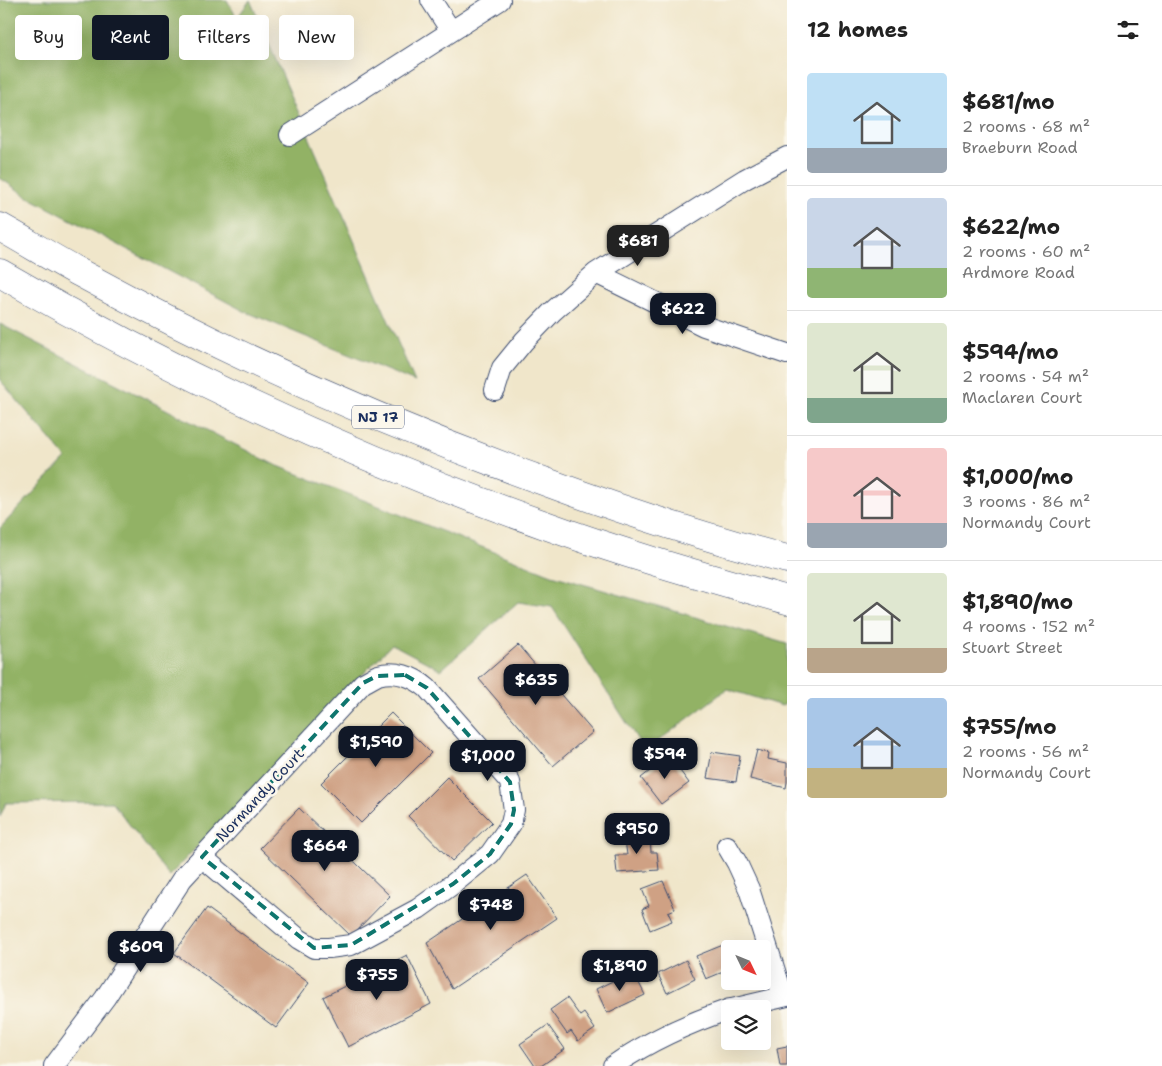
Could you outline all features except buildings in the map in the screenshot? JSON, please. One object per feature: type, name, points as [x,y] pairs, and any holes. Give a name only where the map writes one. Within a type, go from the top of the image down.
[{"type":"highway","name":"NJ 17","points":[[0,227],[81,274],[201,336],[262,365],[453,448],[579,494],[710,537],[787,558]]},
{"type":"highway","name":"NJ 17","points":[[0,273],[107,333],[221,390],[419,477],[492,506],[612,548],[787,600]]},
{"type":"street","points":[[431,0],[451,31]]},
{"type":"street","points":[[290,134],[500,0]]},
{"type":"street","points":[[495,390],[502,368],[524,341],[552,312],[596,273],[745,179],[787,157]]},
{"type":"street","points":[[596,273],[704,326],[787,354]]},
{"type":"street","name":"Normandy Court","points":[[54,1066],[105,998],[182,878],[363,683],[377,676],[391,673],[405,675],[421,682],[510,782],[514,810],[511,824],[490,854],[418,909],[351,945],[314,948],[300,939],[202,857]]},
{"type":"street","points":[[727,846],[749,889],[785,996],[768,1000]]},
{"type":"street","points":[[617,1065],[679,1028],[721,1013]]},
{"type":"highlighted area","points":[[405,675],[427,688],[510,782],[514,810],[511,824],[490,854],[453,884],[351,945],[314,948],[202,857],[363,683],[377,676]]},
{"type":"green space","points":[[0,0],[227,0],[235,15],[179,15],[179,60],[269,60],[269,44],[415,382],[244,311],[28,197],[0,178]]},
{"type":"green space","points":[[250,0],[256,15],[239,15]]},
{"type":"green space","points":[[0,324],[273,464],[552,575],[787,644],[787,703],[782,706],[727,689],[645,751],[552,607],[518,602],[441,670],[392,644],[169,876],[112,802],[6,803],[0,817],[0,528],[66,458],[0,380]]}]
